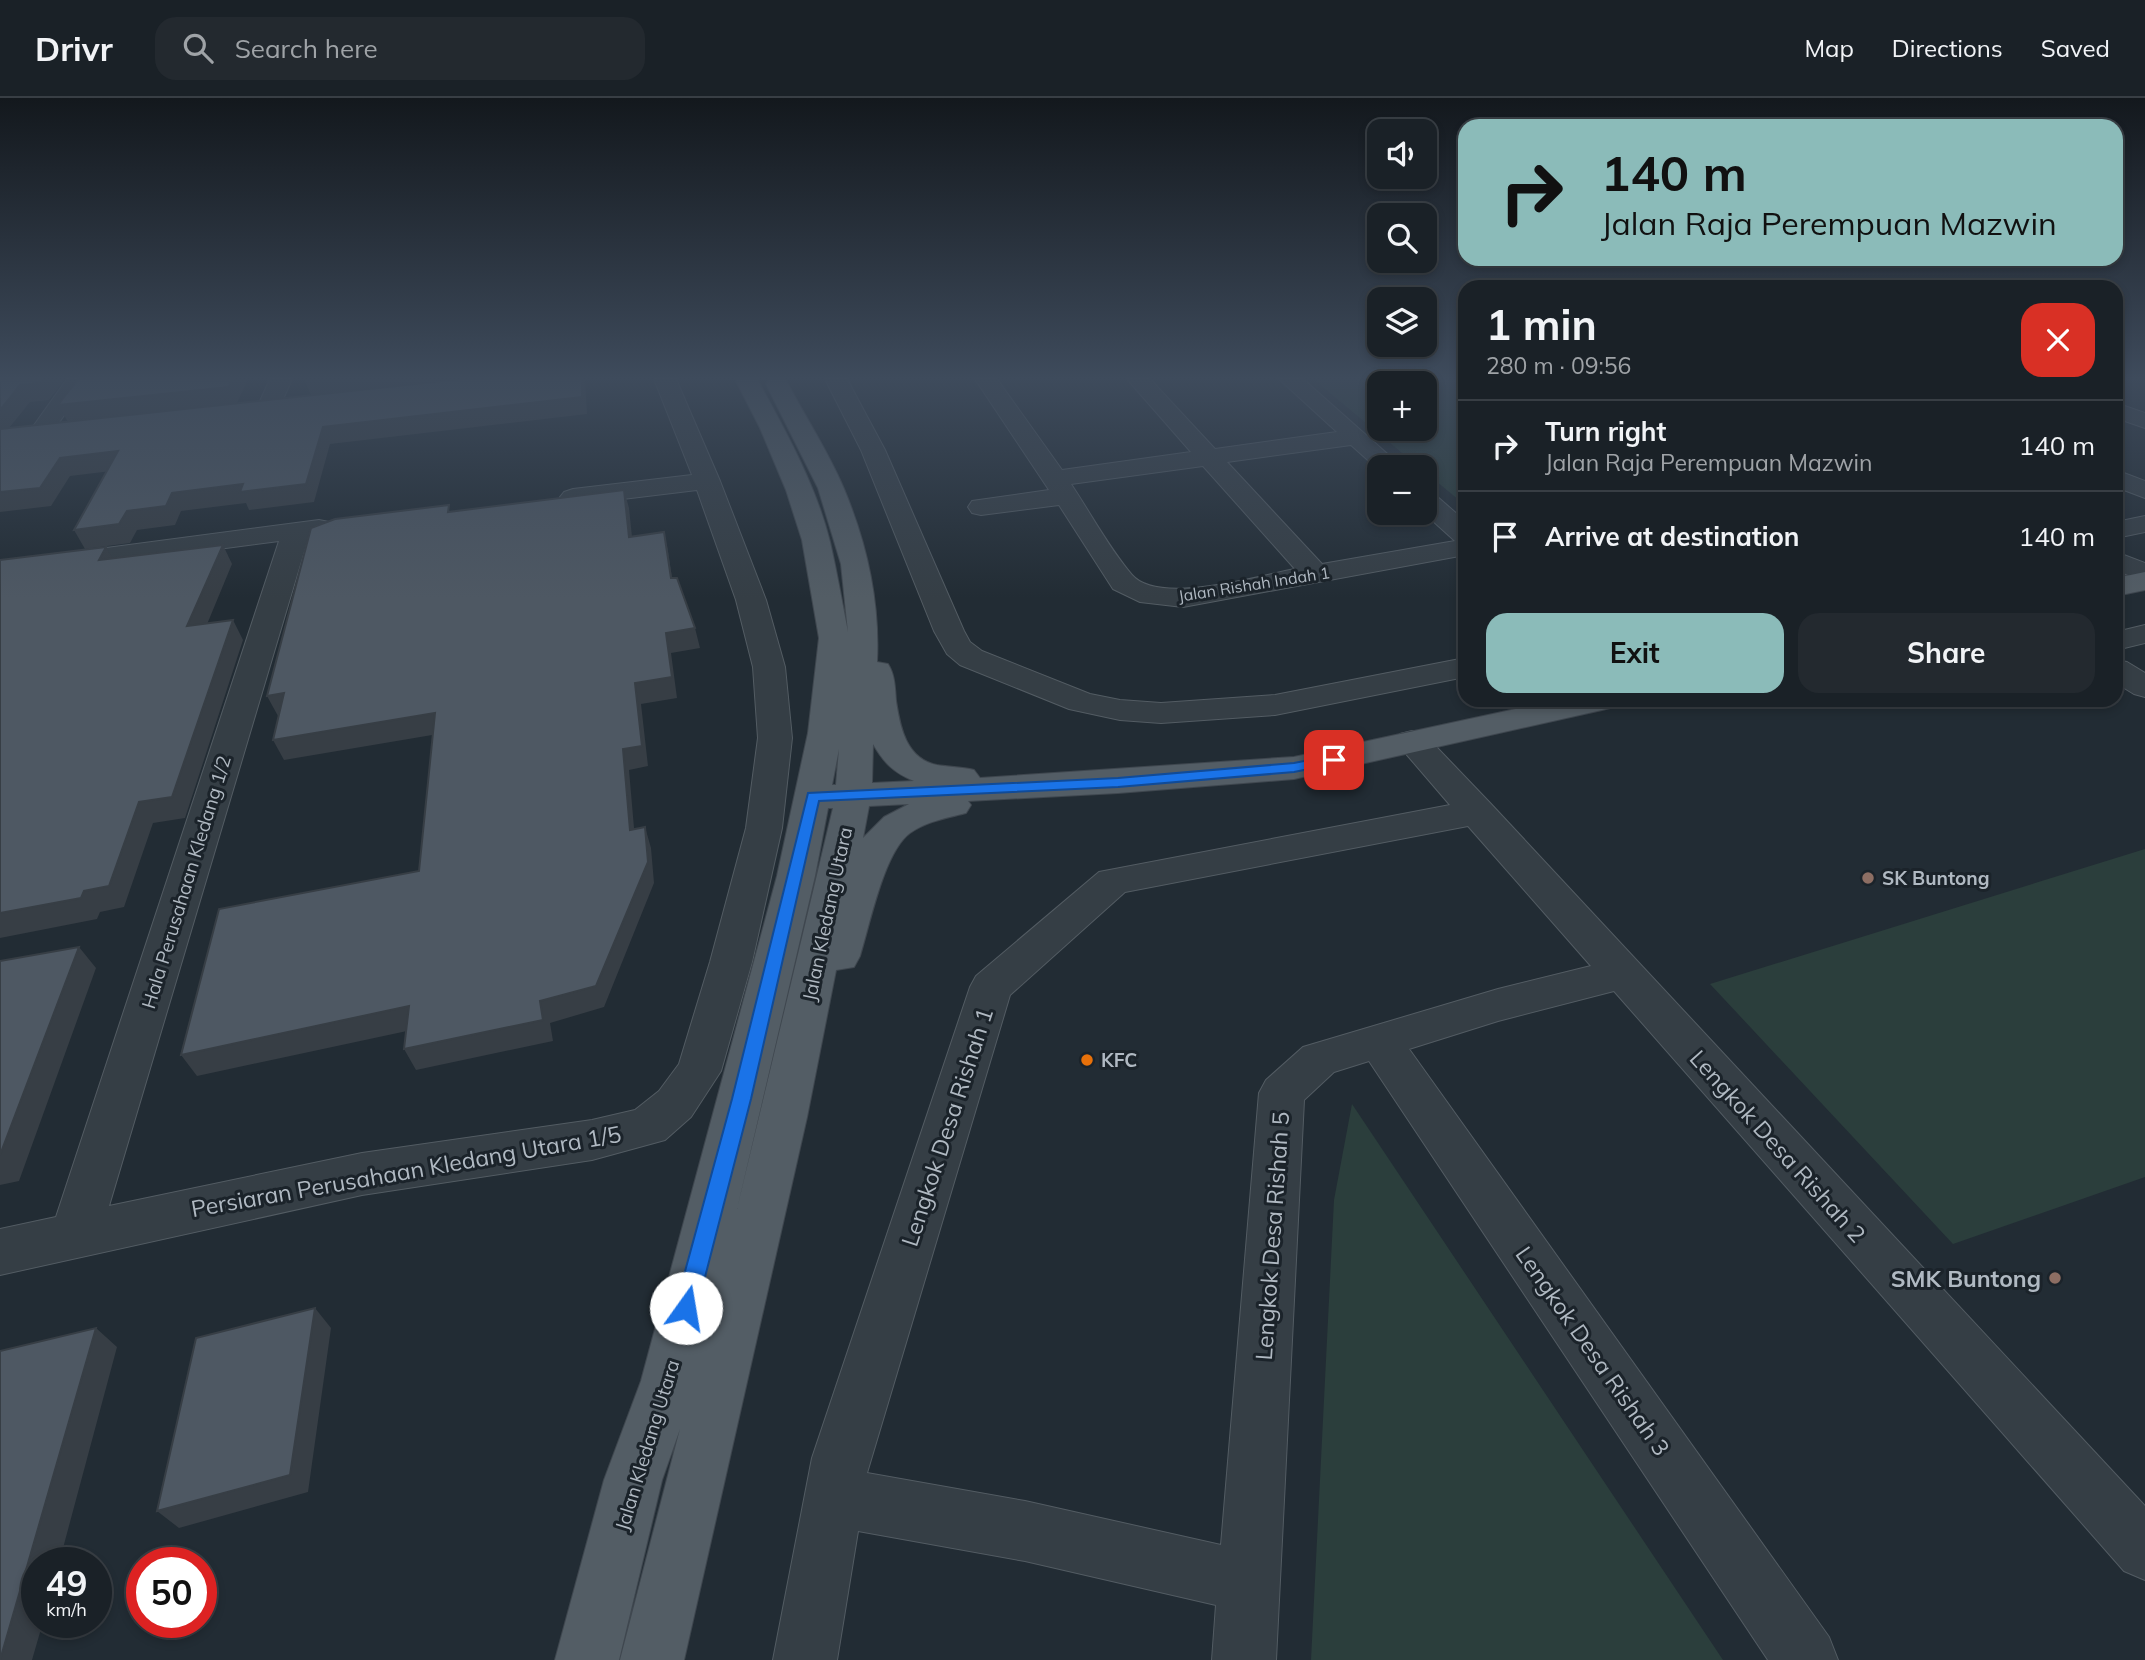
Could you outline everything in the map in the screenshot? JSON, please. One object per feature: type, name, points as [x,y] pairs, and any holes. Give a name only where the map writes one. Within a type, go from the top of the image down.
[{"type":"main road","name":"Jalan Kledang Utara","points":[[587,1660],[633,1480],[668,1381],[741,1099],[833,797],[825,733],[834,638],[816,540],[782,452]]},
{"type":"main road","name":"Jalan Kledang Utara","points":[[652,1660],[784,1117],[833,797],[864,622],[855,564],[831,488],[813,452]]},
{"type":"main road","points":[[2123,586],[2145,581]]},
{"type":"main road","points":[[864,622],[875,659],[887,743],[900,761],[923,774],[969,779],[1118,782]]},
{"type":"main road","points":[[833,797],[1118,782],[1294,768],[1570,707]]},
{"type":"main road","points":[[784,1117],[875,848],[897,825],[929,809],[1118,782]]},
{"type":"street","points":[[542,501],[707,481],[695,452]]},
{"type":"street","points":[[874,452],[958,647],[971,658],[1080,702],[1120,710],[1161,713],[1275,705],[1458,668]]},
{"type":"street","name":"Jalan Rishah Indah 1","points":[[1036,452],[1123,583],[1150,596],[1183,598],[1458,548]]},
{"type":"street","points":[[1206,452],[1315,574]]},
{"type":"street","points":[[981,507],[1210,456],[1242,452]]},
{"type":"street","name":"Persiaran Perusahaan Kledang Utara 1/5","points":[[0,1252],[76,1233],[362,1174],[592,1140],[649,1126],[675,1104],[699,1071],[731,962],[764,828],[775,738],[769,667],[762,640],[751,600],[707,481]]},
{"type":"street","points":[[2123,481],[2145,490]]},
{"type":"street","points":[[1437,510],[1458,529]]},
{"type":"street","points":[[0,570],[351,524]]},
{"type":"street","points":[[2123,529],[2145,524]]},
{"type":"street","name":"Hala Perusahaan Kledang 1/2","points":[[76,1233],[296,531]]},
{"type":"street","points":[[2123,563],[2145,573]]},
{"type":"street","points":[[2123,639],[2145,634]]},
{"type":"street","points":[[2123,673],[2145,687]]},
{"type":"street","name":"Lengkok Desa Rishah 2","points":[[1412,741],[2145,1550]]},
{"type":"street","name":"Lengkok Desa Rishah 1","points":[[805,1660],[841,1458],[991,987],[1114,881],[1478,812]]},
{"type":"street","name":"Lengkok Desa Rishah 5","points":[[1244,1660],[1282,1093],[1319,1059],[1498,1005],[1622,974]]},
{"type":"street","name":"Lengkok Desa Rishah 3","points":[[1379,1041],[1806,1660]]},
{"type":"street","points":[[835,1497],[1025,1531],[1250,1582]]},
{"type":"green space","points":[[1401,452],[1458,452],[1458,499],[1437,482],[1437,455],[1405,455]]},
{"type":"green space","points":[[2145,849],[2145,1177],[1953,1244],[1710,984]]},
{"type":"green space","points":[[1352,1104],[1723,1660],[1311,1660],[1334,1200]]},
{"type":"building","points":[[0,452],[111,452],[60,458],[40,488],[0,492]]},
{"type":"building","points":[[118,452],[316,452],[306,484],[240,492],[243,484],[172,493],[166,506],[127,511],[119,524],[74,530]]},
{"type":"building","points":[[624,490],[629,537],[664,532],[671,578],[677,578],[695,628],[666,633],[672,677],[635,683],[642,746],[623,749],[630,830],[645,827],[648,862],[596,986],[540,1001],[543,1020],[404,1049],[409,1006],[181,1055],[219,909],[419,871],[435,713],[273,740],[284,693],[267,696],[311,528],[335,519],[449,505],[448,512]]},
{"type":"building","points":[[223,545],[187,626],[233,620],[172,797],[139,802],[109,886],[84,891],[81,898],[0,913],[0,560],[106,547],[99,560]]},
{"type":"building","points":[[79,947],[0,1155],[0,961]]},
{"type":"building","points":[[315,1308],[290,1475],[157,1511],[196,1338]]},
{"type":"building","points":[[96,1328],[33,1547],[21,1547],[21,1587],[0,1660],[0,1351]]},
{"type":"place","name":"SK Buntong","points":[[1868,878]]},
{"type":"place","name":"KFC","points":[[1087,1060]]},
{"type":"place","name":"SMK Buntong","points":[[2055,1278]]},
{"type":"route","points":[[686,1308],[741,1099],[813,797],[1118,782],[1294,768],[1334,760]]}]
